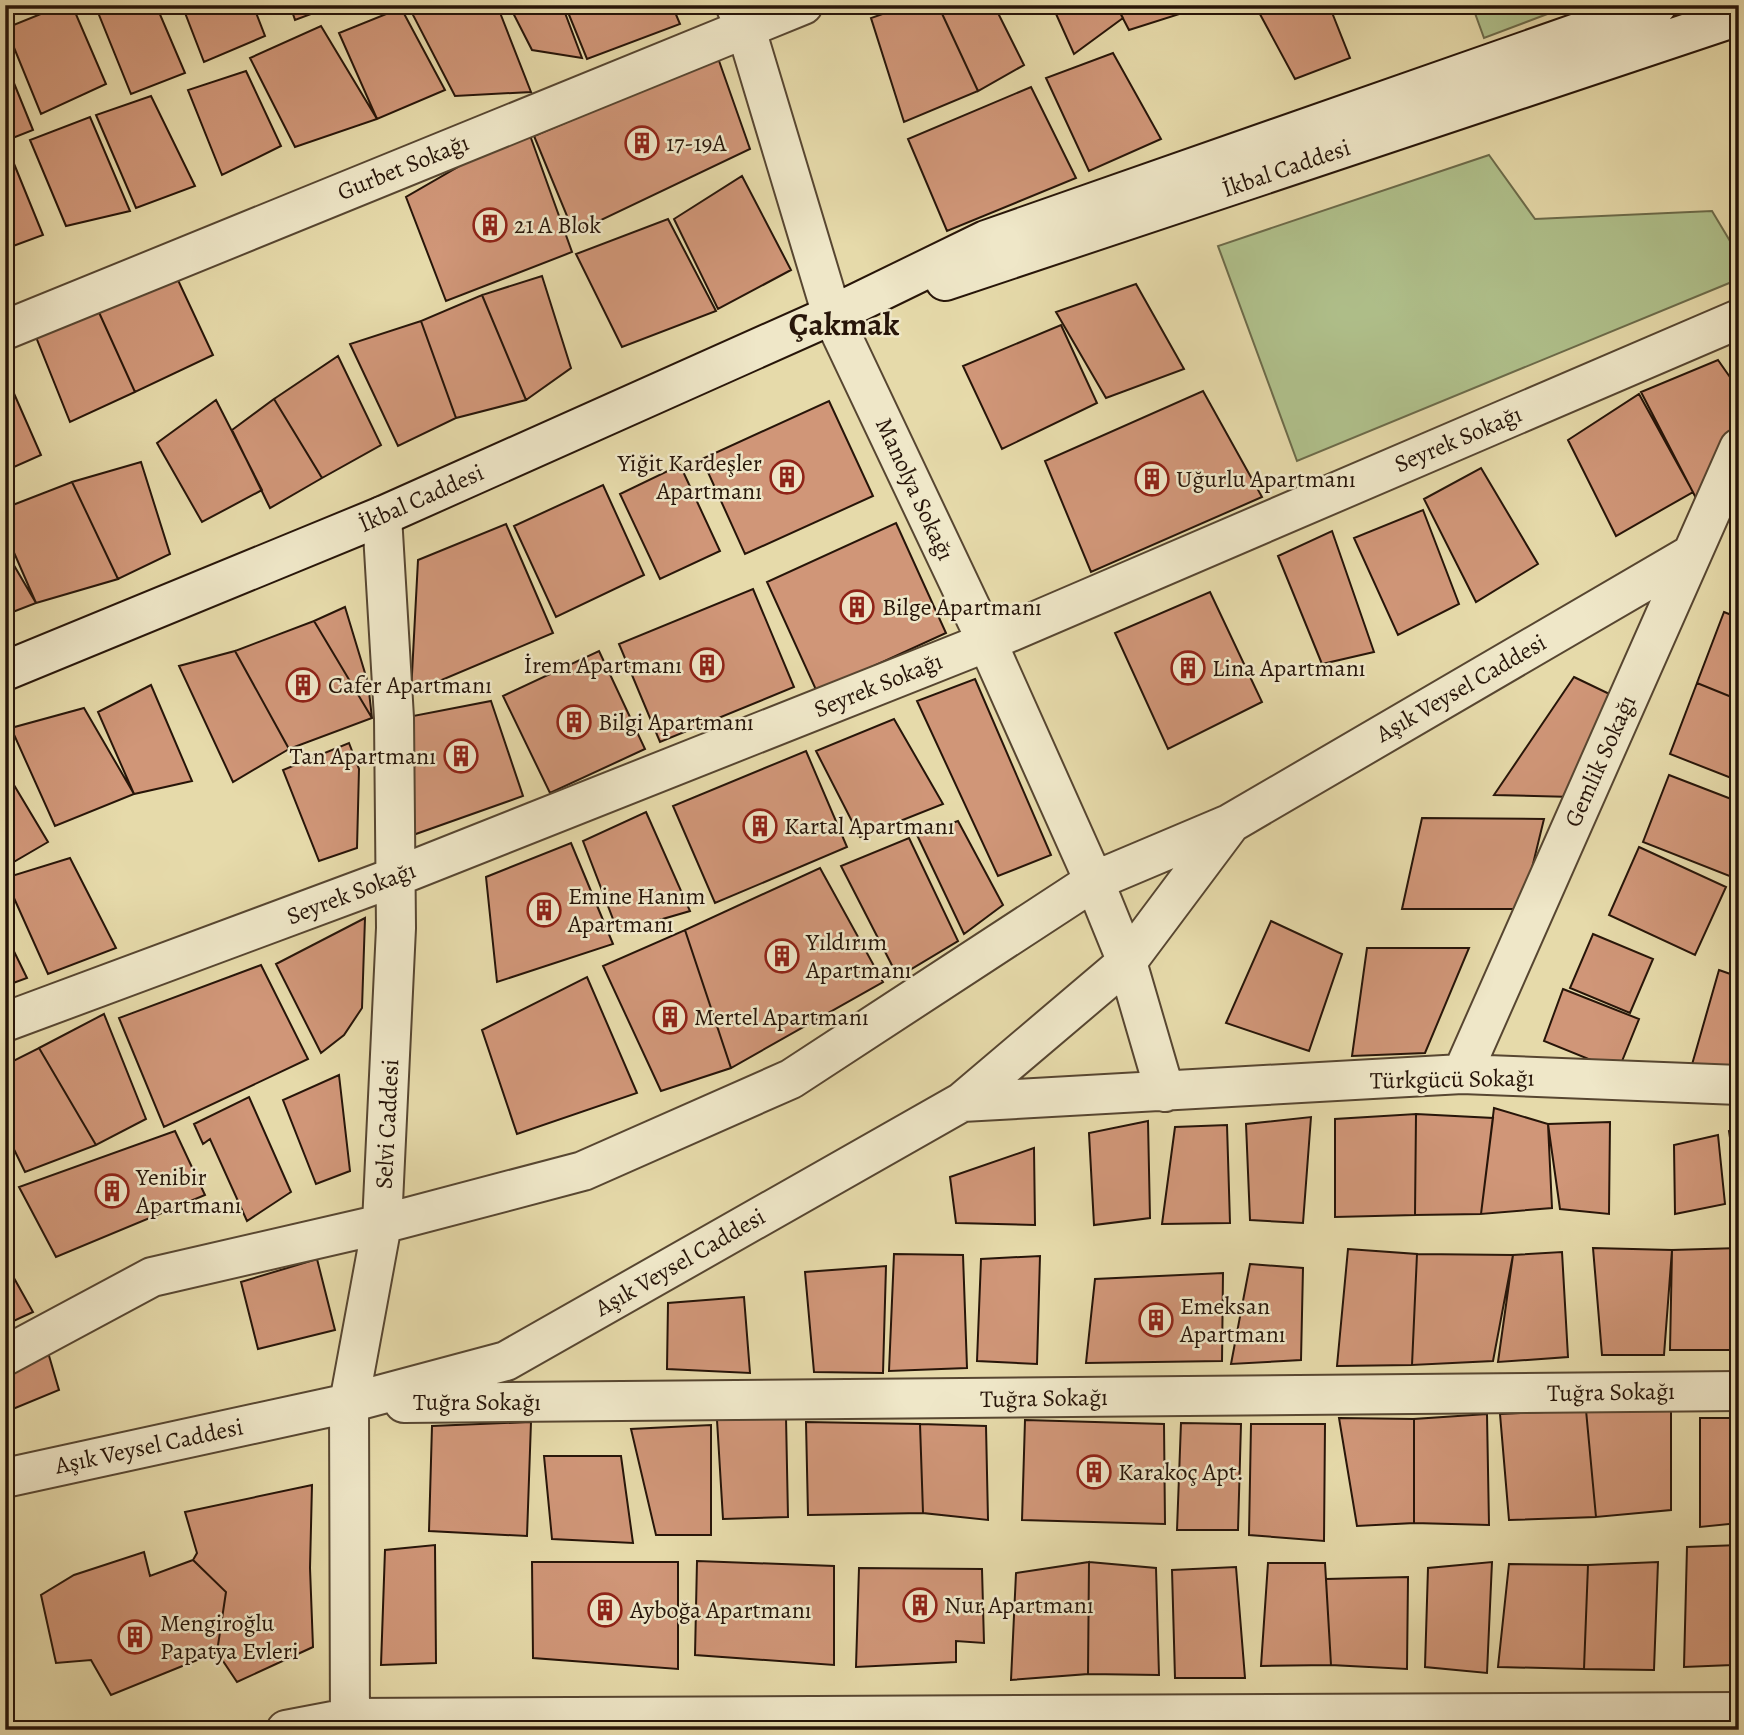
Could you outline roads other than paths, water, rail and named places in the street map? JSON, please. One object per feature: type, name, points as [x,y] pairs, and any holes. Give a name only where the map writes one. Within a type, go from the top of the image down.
[{"type":"street","name":"Gurbet Sokağı","points":[[5,330],[740,16],[803,5]]},
{"type":"street","name":"İkbal Caddesi","points":[[5,671],[382,516],[832,315],[986,240],[1657,5]]},
{"type":"street","name":"Manolya Sokağı","points":[[740,16],[832,315],[987,642],[1094,881],[1127,962]]},
{"type":"street","name":"İkbal Caddesi","points":[[832,315],[995,266],[1739,16]]},
{"type":"street","name":"Seyrek Sokağı","points":[[5,1022],[395,877],[987,642],[1739,319]]},
{"type":"street","name":"Gemlik Sokağı","points":[[1462,1074],[1739,448]]},
{"type":"street","name":"Selvi Caddesi","points":[[349,1724],[349,1403],[382,1224],[393,1015],[394,718],[382,516]]},
{"type":"street","name":"Aşık Veysel Caddesi","points":[[5,1356],[152,1277],[382,1224],[583,1171],[791,1079],[1094,881],[1231,823],[1692,554]]},
{"type":"street","name":"Aşık Veysel Caddesi","points":[[5,1478],[349,1403],[506,1361],[962,1102],[1127,962],[1231,823]]},
{"type":"street","points":[[1127,962],[1165,1092]]},
{"type":"street","name":"Türkgücü Sokağı","points":[[962,1102],[1462,1074],[1739,1085]]},
{"type":"street","name":"Tuğra Sokağı","points":[[349,1403],[1739,1391]]},
{"type":"street","points":[[286,1730],[349,1724],[1739,1712]]},
{"type":"place","name":"17-19A","points":[[642,143]]},
{"type":"place","name":"21 A Blok","points":[[490,225]]},
{"type":"place","name":"Yiğit Kardeşler Apartmanı","points":[[787,477]]},
{"type":"place","name":"Uğurlu Apartmanı","points":[[1152,479]]},
{"type":"place","name":"Bilge Apartmanı","points":[[857,607]]},
{"type":"place","name":"İrem Apartmanı","points":[[707,665]]},
{"type":"place","name":"Lina Apartmanı","points":[[1188,668]]},
{"type":"place","name":"Cafer Apartmanı","points":[[303,685]]},
{"type":"place","name":"Bilgi Apartmanı","points":[[574,722]]},
{"type":"place","name":"Tan Apartmanı","points":[[461,756]]},
{"type":"place","name":"Kartal Apartmanı","points":[[760,826]]},
{"type":"place","name":"Emine Hanım Apartmanı","points":[[544,910]]},
{"type":"place","name":"Yıldırım Apartmanı","points":[[782,956]]},
{"type":"place","name":"Mertel Apartmanı","points":[[670,1017]]},
{"type":"place","name":"Yenibir Apartmanı","points":[[112,1191]]},
{"type":"place","name":"Emeksan Apartmanı","points":[[1156,1320]]},
{"type":"place","name":"Karakoç Apt.","points":[[1094,1472]]},
{"type":"place","name":"Nur Apartmanı","points":[[920,1605]]},
{"type":"place","name":"Ayboğa Apartmanı","points":[[605,1610]]},
{"type":"place","name":"Mengiroğlu Papatya Evleri","points":[[135,1637]]},
{"type":"district","name":"Çakmak","points":[[844,324]]}]
